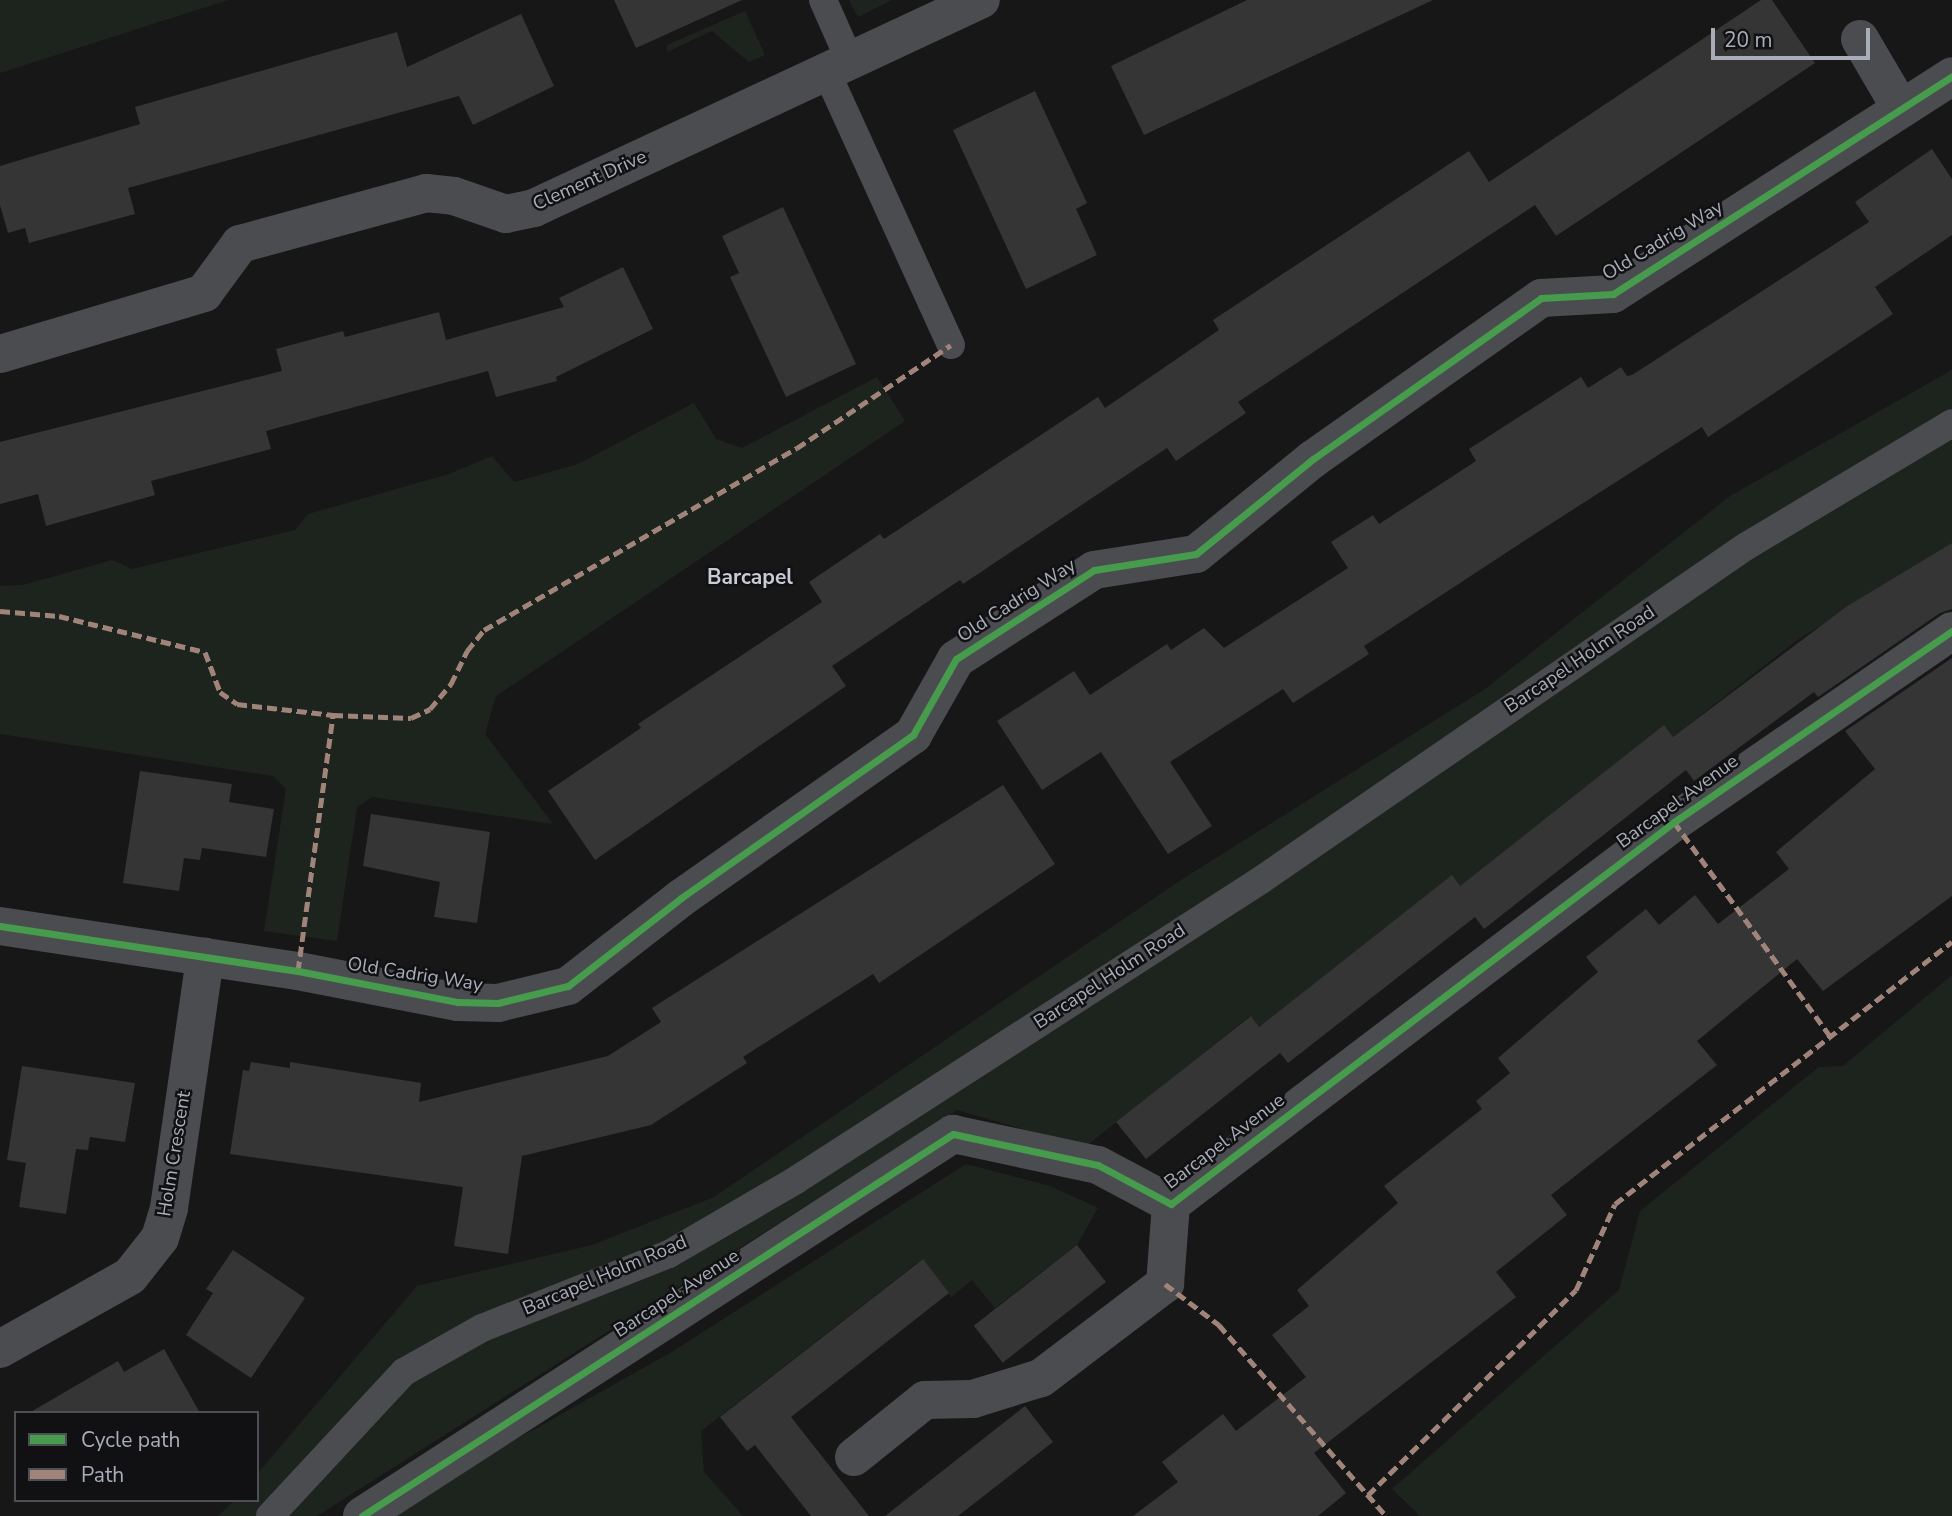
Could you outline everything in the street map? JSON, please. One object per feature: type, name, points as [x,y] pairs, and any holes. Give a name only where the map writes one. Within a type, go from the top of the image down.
[{"type":"street","name":"Clement Drive","points":[[0,354],[204,293],[240,244],[360,211],[426,193],[454,196],[506,214],[534,208],[976,1]]},
{"type":"street","points":[[1860,39],[1901,108]]},
{"type":"street","name":"Old Cadrig Way","points":[[0,926],[205,957],[458,1002],[498,1003],[568,986],[681,898],[913,735],[956,659],[1094,570],[1196,554],[1313,459],[1541,298],[1613,294],[1952,76]]},
{"type":"street","name":"Barcapel Avenue","points":[[853,1457],[925,1400],[973,1399],[1041,1378],[1165,1284],[1171,1204],[1674,822],[1952,631]]},
{"type":"street","name":"Holm Crescent","points":[[0,1349],[130,1276],[160,1238],[169,1208],[205,957]]},
{"type":"street","name":"Barcapel Avenue","points":[[362,1516],[953,1134],[1098,1165],[1171,1204]]},
{"type":"lane","points":[[823,0],[839,67],[951,345]]},
{"type":"lane","name":"Barcapel Holm Road","points":[[270,1516],[404,1372],[482,1328],[669,1254],[796,1180],[1261,880],[1745,547],[1952,423]]},
{"type":"shaded area","points":[[0,0],[228,0],[0,73]]},
{"type":"shaded area","points":[[849,0],[892,0],[858,17]]},
{"type":"shaded area","points":[[745,11],[765,55],[749,62],[712,31],[667,52],[667,45]]},
{"type":"shaded area","points":[[1952,370],[1952,543],[1796,641],[1673,737],[1664,726],[1460,886],[1451,876],[1259,1027],[1250,1016],[1085,1147],[957,1110],[317,1516],[218,1516],[233,1502],[259,1502],[259,1472],[417,1286],[592,1245],[714,1197],[1184,878],[1485,689],[1730,496]]},
{"type":"shaded area","points":[[877,377],[905,421],[496,696],[485,734],[553,824],[372,797],[357,807],[337,941],[264,931],[286,789],[273,776],[0,734],[0,586],[23,585],[112,560],[132,569],[295,530],[308,514],[449,474],[492,456],[514,482],[578,464],[694,403],[716,439],[742,448]]},
{"type":"shaded area","points":[[1952,975],[1952,1516],[1420,1516],[1392,1489],[1619,1290],[1640,1211],[1819,1067],[1843,1066]]},
{"type":"shaded area","points":[[966,1164],[1050,1186],[1098,1208],[1077,1245],[995,1308],[972,1280],[951,1297],[922,1259],[701,1431],[704,1472],[743,1516],[393,1516],[469,1466],[670,1353]]},
{"type":"building","points":[[614,0],[742,0],[636,48]]},
{"type":"building","points":[[1247,0],[1433,0],[1144,135],[1111,66]]},
{"type":"building","points":[[1761,0],[1772,0],[1815,63],[1556,236],[1535,205],[1238,402],[1246,413],[1176,461],[1167,448],[963,584],[960,580],[832,666],[846,686],[595,860],[548,791],[641,728],[638,724],[822,602],[809,582],[880,534],[884,539],[1098,397],[1105,408],[1219,330],[1213,320],[1469,151],[1489,182]]},
{"type":"building","points":[[521,14],[554,86],[473,125],[459,96],[128,188],[135,214],[29,243],[25,228],[8,233],[0,205],[0,166],[140,124],[135,107],[397,32],[407,67]]},
{"type":"building","points":[[1035,91],[1087,203],[1076,209],[1097,255],[1026,289],[953,130]]},
{"type":"building","points":[[1932,149],[1952,179],[1952,235],[1875,287],[1893,314],[1708,437],[1702,427],[1527,539],[1364,646],[1369,654],[1293,703],[1283,689],[1170,762],[1212,826],[1168,854],[1101,752],[1042,790],[997,721],[1074,671],[1090,695],[1167,644],[1171,650],[1204,628],[1224,648],[1348,568],[1331,542],[1373,515],[1379,524],[1476,461],[1469,449],[1581,377],[1588,388],[1621,367],[1627,376],[1632,375],[1869,222],[1855,202]]},
{"type":"building","points":[[783,207],[856,364],[786,397],[730,277],[739,273],[722,236]]},
{"type":"building","points":[[623,267],[653,329],[556,377],[557,381],[496,397],[488,371],[266,431],[271,449],[151,481],[155,495],[46,526],[38,494],[0,504],[0,442],[282,371],[276,349],[343,331],[345,337],[439,312],[446,340],[564,307],[559,298]]},
{"type":"building","points":[[1952,543],[1952,609],[1940,613],[1818,697],[1814,692],[1694,781],[1686,770],[1484,929],[1475,917],[1288,1063],[1280,1053],[1146,1159],[1116,1122],[1251,1016],[1259,1027],[1452,875],[1460,886],[1664,725],[1673,737],[1846,607]]},
{"type":"building","points":[[1952,658],[1952,896],[1823,991],[1797,959],[1697,1041],[1717,1065],[1551,1195],[1567,1215],[1496,1272],[1516,1297],[1314,1453],[1346,1493],[1318,1516],[1133,1516],[1178,1482],[1162,1462],[1223,1414],[1236,1431],[1306,1377],[1272,1335],[1309,1306],[1297,1290],[1398,1203],[1384,1186],[1482,1109],[1476,1101],[1510,1073],[1498,1058],[1598,972],[1586,957],[1646,909],[1659,925],[1695,895],[1718,924],[1789,869],[1776,852],[1875,769],[1845,731]]},
{"type":"building","points":[[140,771],[232,784],[229,802],[274,809],[266,857],[202,848],[200,860],[184,858],[179,891],[123,883]]},
{"type":"building","points":[[1003,785],[1055,864],[879,983],[873,974],[743,1057],[747,1063],[651,1125],[522,1156],[508,1254],[454,1246],[463,1187],[230,1154],[243,1070],[249,1071],[251,1062],[290,1068],[290,1062],[421,1083],[419,1102],[608,1056],[661,1022],[652,1008]]},
{"type":"building","points":[[371,814],[490,832],[477,923],[434,917],[440,882],[363,866]]},
{"type":"building","points":[[22,1066],[135,1083],[125,1142],[90,1137],[88,1150],[76,1149],[66,1214],[19,1207],[26,1163],[7,1160]]},
{"type":"building","points":[[1077,1245],[1106,1282],[1003,1363],[974,1326]]},
{"type":"building","points":[[233,1250],[305,1298],[251,1378],[186,1335],[213,1293],[206,1289]]},
{"type":"building","points":[[923,1259],[949,1293],[791,1417],[869,1516],[811,1516],[755,1445],[747,1451],[720,1417]]},
{"type":"building","points":[[164,1349],[199,1411],[32,1411],[118,1361],[124,1372]]},
{"type":"building","points":[[1025,1406],[1053,1442],[958,1516],[885,1516]]},
{"type":"marked path","points":[[0,611],[59,616],[205,652],[220,692],[237,704],[333,715],[411,718],[430,709],[451,684],[467,651],[484,630],[797,448],[951,345]]},
{"type":"marked path","points":[[298,971],[333,715]]},
{"type":"marked path","points":[[1674,822],[1830,1036]]},
{"type":"marked path","points":[[1368,1495],[1576,1290],[1615,1204],[1952,942]]},
{"type":"marked path","points":[[1165,1284],[1219,1325],[1386,1516]]},
{"type":"cycle path","points":[[0,926],[298,971],[458,1002],[498,1003],[568,986],[681,898],[913,735],[956,659],[1094,570],[1196,554],[1313,459],[1541,298],[1613,294],[1952,76]]},
{"type":"cycle path","points":[[362,1516],[953,1134],[1098,1165],[1171,1204],[1674,822],[1952,631]]},
{"type":"district","name":"Barcapel","points":[[750,577]]}]
